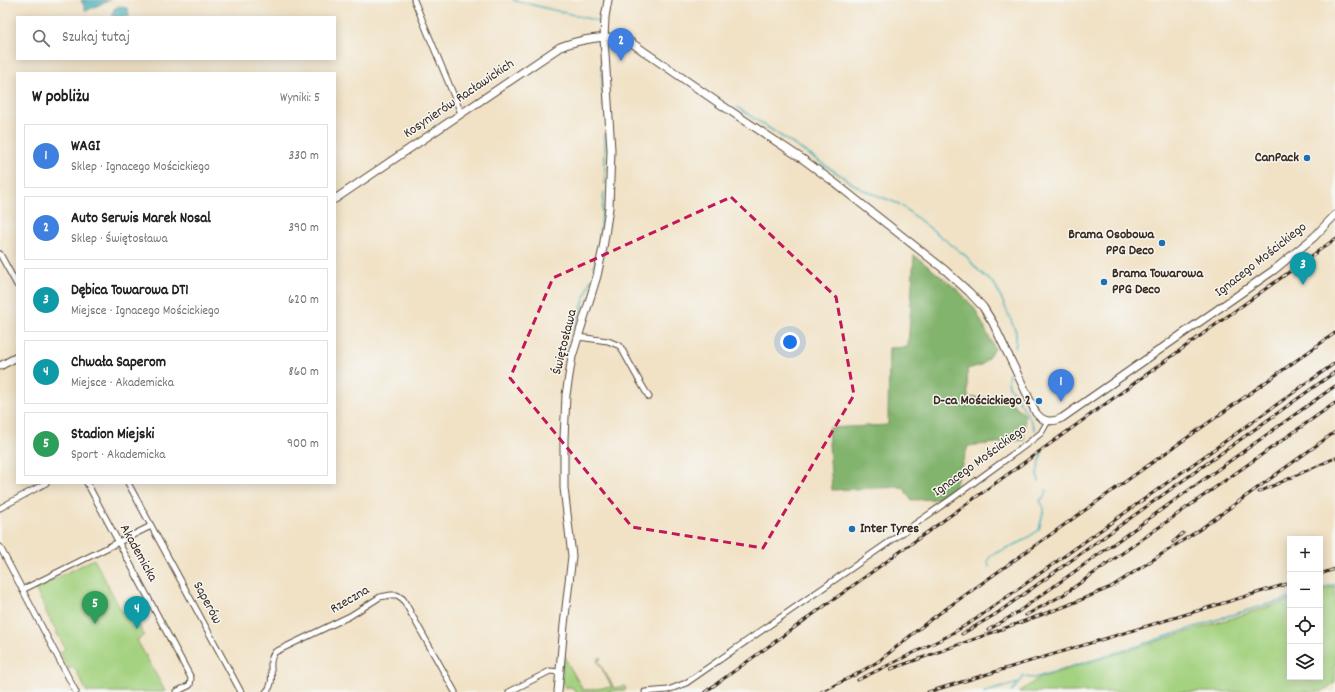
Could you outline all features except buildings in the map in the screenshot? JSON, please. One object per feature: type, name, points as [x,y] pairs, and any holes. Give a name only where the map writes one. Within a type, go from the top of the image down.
[{"type":"street","points":[[414,0],[461,113]]},
{"type":"street","name":"Świętosława","points":[[559,692],[559,672],[572,556],[564,488],[564,417],[569,375],[578,337],[598,269],[605,238],[609,208],[611,156],[604,38],[605,17],[608,0]]},
{"type":"street","name":"Kosynierów Racławickich","points":[[336,198],[560,47],[578,41],[604,38],[624,38],[804,160],[945,270],[969,292],[993,323],[1036,413],[1041,418],[1048,421]]},
{"type":"street","name":"Ignacego Mościckiego","points":[[645,692],[673,688],[691,679],[954,497],[1027,444],[1040,433],[1048,421],[1054,421],[1062,418],[1255,284],[1306,244],[1335,215]]},
{"type":"street","points":[[0,254],[16,283]]},
{"type":"street","points":[[578,337],[608,341],[620,346],[649,397]]},
{"type":"street","points":[[0,366],[16,358]]},
{"type":"street","points":[[0,508],[44,484]]},
{"type":"street","name":"Akademicka","points":[[88,484],[191,678],[190,685],[176,692]]},
{"type":"street","name":"Saperów","points":[[129,484],[241,692]]},
{"type":"street","points":[[22,590],[151,526]]},
{"type":"street","points":[[0,547],[76,692]]},
{"type":"street","name":"Rzeczna","points":[[266,692],[271,686],[271,660],[275,652],[350,616],[380,597],[391,594],[403,599],[455,692]]},
{"type":"street","points":[[509,692],[550,671],[559,672]]},
{"type":"highlighted area","points":[[731,197],[836,297],[854,395],[763,548],[632,527],[510,378],[553,278]]},
{"type":"green space","points":[[914,255],[959,291],[975,309],[995,349],[982,365],[967,369],[968,398],[1005,397],[1025,414],[1024,440],[968,446],[954,488],[938,499],[911,500],[903,487],[832,490],[828,428],[888,425],[889,348],[908,347]]},
{"type":"green space","points":[[94,559],[122,612],[130,608],[144,635],[137,640],[165,691],[164,692],[87,692],[74,667],[68,669],[60,652],[65,649],[35,589]]},
{"type":"green space","points":[[1335,586],[1335,682],[1322,692],[1019,692],[1039,678],[1287,601],[1287,680],[1323,680],[1323,590]]},
{"type":"green space","points":[[563,657],[566,657],[566,660],[583,690],[612,687],[597,660],[601,657],[602,658],[598,661],[614,688],[624,686],[626,688],[625,690],[575,692],[571,687],[564,687],[562,678]]},
{"type":"water","points":[[81,0],[110,0],[86,11]]},
{"type":"water","points":[[119,6],[127,8],[129,16],[113,16],[114,9]]},
{"type":"waterway","points":[[513,0],[598,21],[599,24]]},
{"type":"waterway","points":[[601,53],[603,106]]},
{"type":"waterway","points":[[737,107],[861,189],[899,204],[966,256],[978,270],[995,285],[1016,332],[1015,348]]},
{"type":"waterway","points":[[605,134],[605,184]]},
{"type":"waterway","points":[[594,267],[599,245],[604,192]]},
{"type":"waterway","points":[[566,361],[576,324],[591,279]]},
{"type":"waterway","points":[[1009,373],[1009,386],[1027,413],[1035,430]]},
{"type":"waterway","points":[[1039,481],[1037,474],[1042,452]]},
{"type":"waterway","points":[[989,567],[988,561],[991,555],[1021,542],[1039,530],[1044,508],[1040,501],[1047,493]]},
{"type":"waterway","points":[[1323,588],[1335,584]]},
{"type":"waterway","points":[[1024,677],[1034,678],[1228,616],[1287,599]]},
{"type":"waterway","points":[[1011,692],[1024,677],[1023,675]]},
{"type":"waterway","points":[[984,692],[1019,683]]},
{"type":"railway","points":[[705,692],[1335,239]]},
{"type":"railway","points":[[821,692],[879,661],[930,620],[1335,333]]},
{"type":"railway","points":[[858,680],[946,637],[976,619],[1335,363]]},
{"type":"railway","points":[[962,634],[996,614],[1335,372]]},
{"type":"railway","points":[[988,630],[1015,614],[1335,386]]},
{"type":"railway","points":[[1026,615],[1063,595],[1335,403]]},
{"type":"railway","points":[[891,669],[1066,606],[1111,587],[1199,530],[1335,432]]},
{"type":"railway","points":[[1259,492],[1335,458]]},
{"type":"railway","points":[[1173,542],[1183,533]]},
{"type":"railway","points":[[1323,573],[1335,569]]},
{"type":"railway","points":[[928,692],[1287,584]]},
{"type":"place","name":"Auto Serwis Marek Nosal","points":[[621,61]]},
{"type":"place","name":"CanPack","points":[[1307,158]]},
{"type":"place","name":"Brama Osobowa PPG Deco","points":[[1162,243]]},
{"type":"place","name":"Brama Towarowa PPG Deco","points":[[1104,282]]},
{"type":"place","name":"Dębica Towarowa DT1","points":[[1303,285]]},
{"type":"place","name":"D-ca Mościckiego 2","points":[[1039,401]]},
{"type":"place","name":"WAGI","points":[[1061,402]]},
{"type":"place","name":"Inter Tyres","points":[[852,529]]},
{"type":"place","name":"Stadion Miejski","points":[[95,624]]},
{"type":"place","name":"Chwała Saperom","points":[[137,629]]}]
